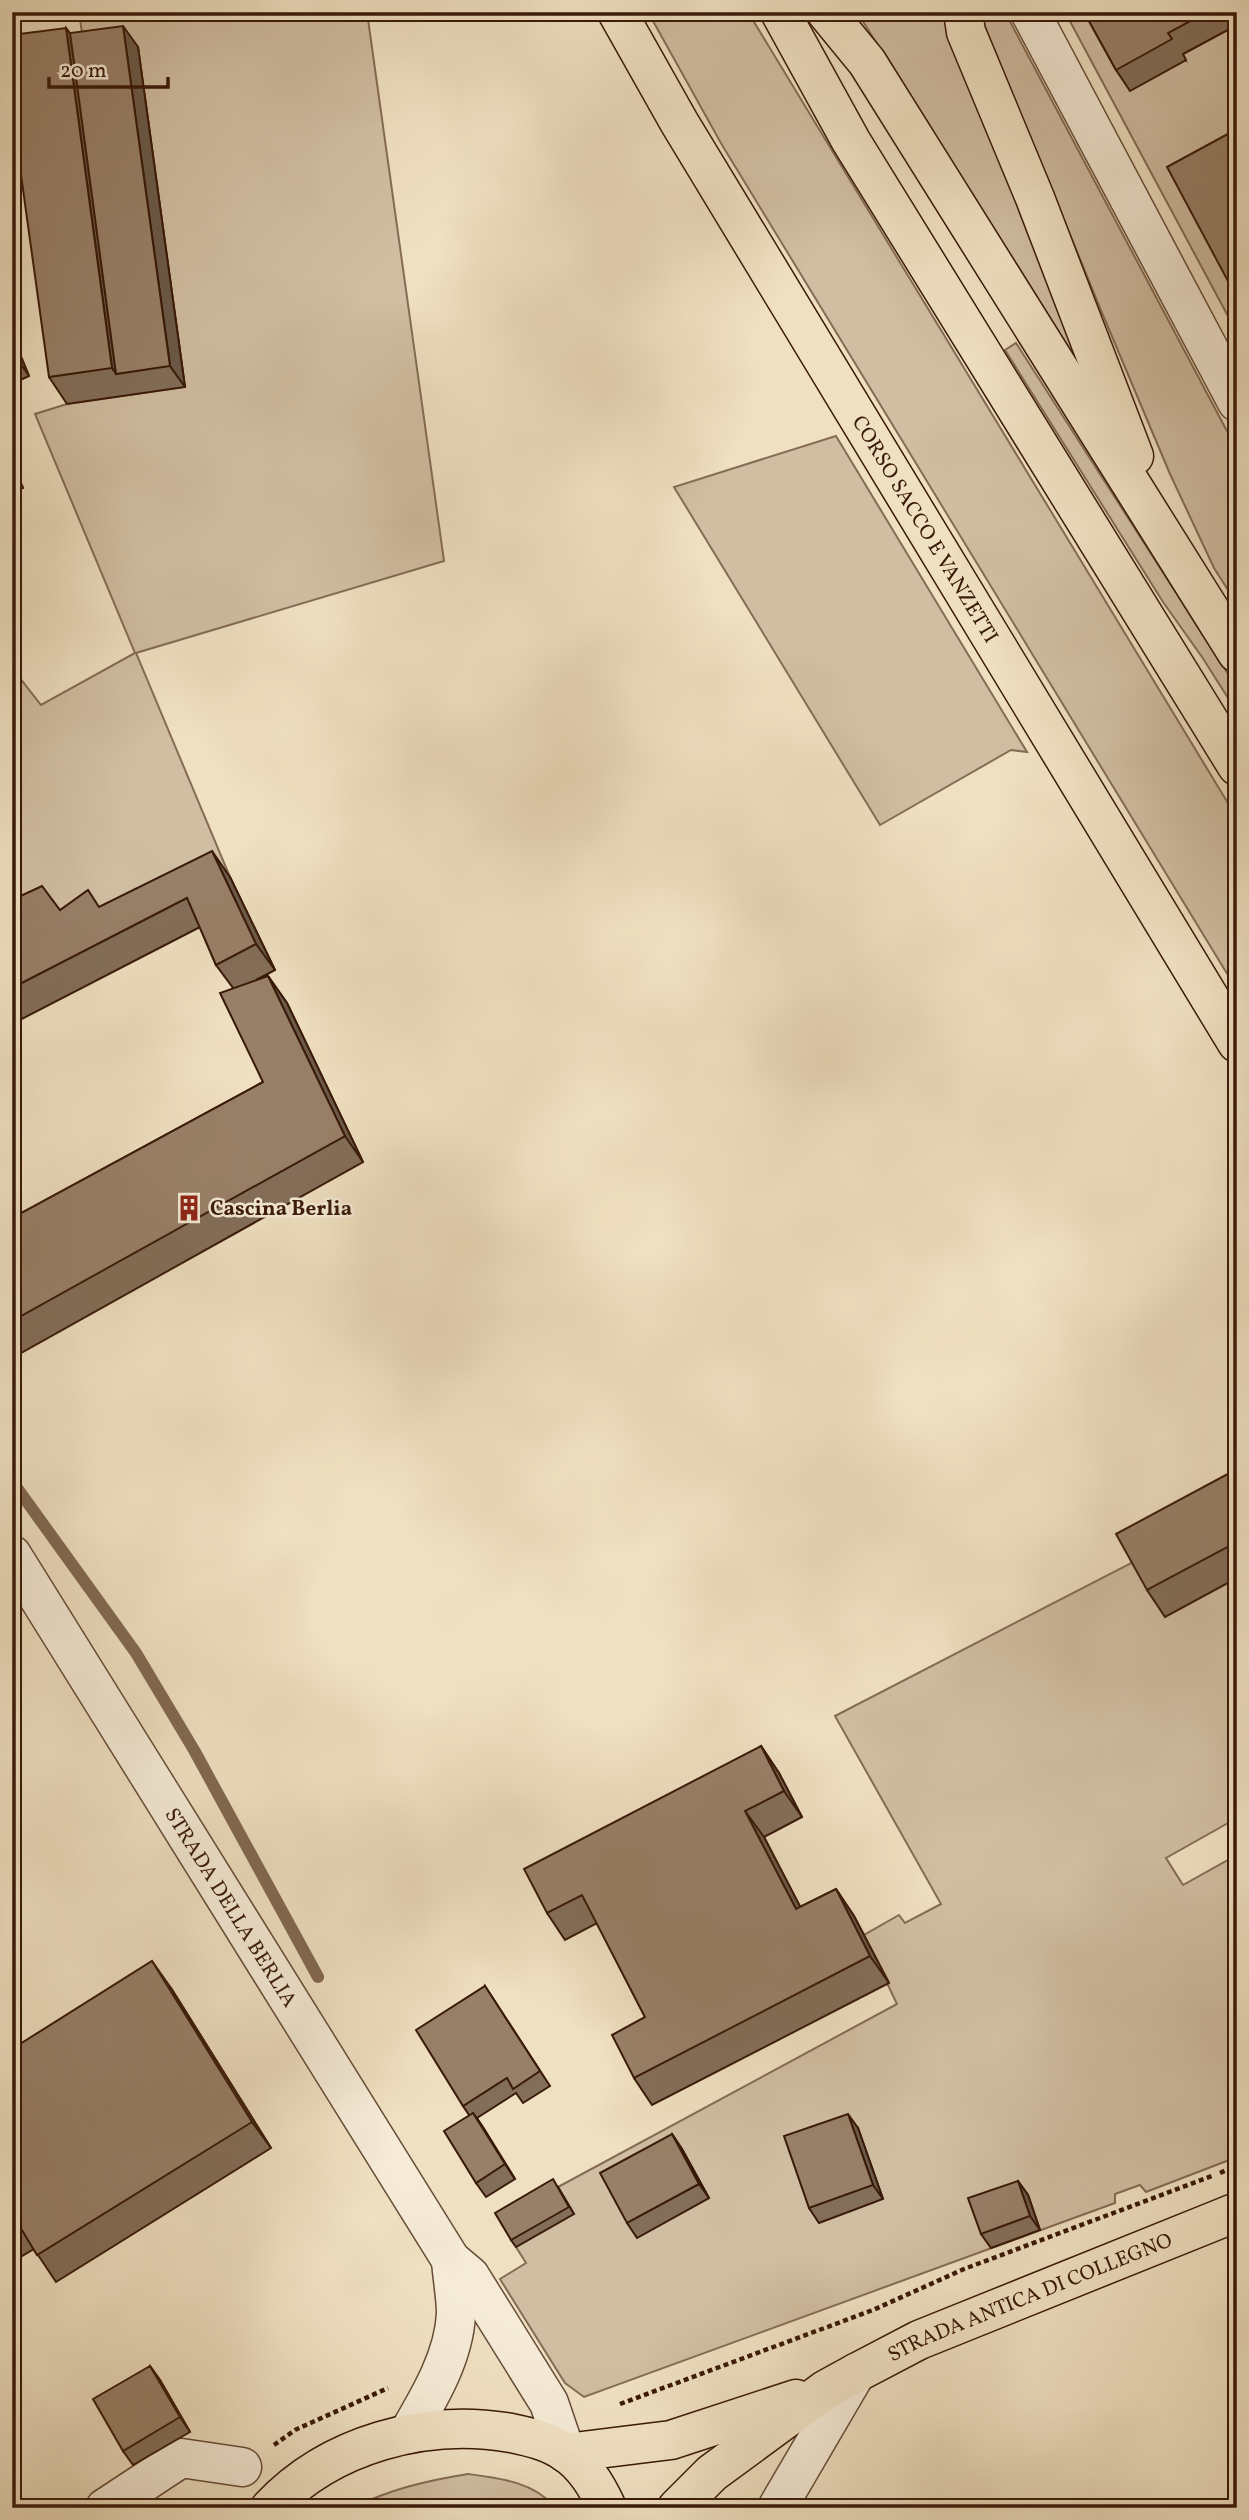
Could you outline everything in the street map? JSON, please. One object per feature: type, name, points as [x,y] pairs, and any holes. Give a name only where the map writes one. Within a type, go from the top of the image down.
[{"type":"main road","name":"CORSO SACCO E VANZETTI","points":[[617,12],[679,122],[1237,1043]]},
{"type":"main road","points":[[780,12],[851,141],[1237,766]]},
{"type":"main road","points":[[826,12],[867,62],[1237,653]]},
{"type":"main road","points":[[962,12],[966,32],[1035,198],[1166,540]]},
{"type":"main road","name":"STRADA ANTICA DI COLLEGNO","points":[[677,2508],[712,2473],[841,2381],[919,2340],[1237,2212]]},
{"type":"main road","name":"STRADA ANTICA DI COLLEGNO","points":[[566,2453],[671,2440],[841,2381]]},
{"type":"main road","points":[[270,2508],[295,2485],[329,2462],[363,2447],[408,2434],[452,2428],[494,2430],[537,2438],[566,2453],[592,2481],[607,2508]]},
{"type":"street","points":[[1030,12],[1237,402]]},
{"type":"street","name":"STRADA DELLA BERLIA","points":[[12,1555],[451,2260],[470,2276],[549,2403],[566,2453]]},
{"type":"street","name":"STRADA DELLA BERLIA","points":[[408,2434],[433,2391],[453,2334],[456,2311],[451,2260]]},
{"type":"street","points":[[777,2508],[841,2381]]},
{"type":"street","points":[[105,2508],[181,2458],[242,2467]]},
{"type":"path","points":[[616,2405],[873,2310],[964,2269],[1237,2165]]},
{"type":"path","points":[[184,2508],[295,2430],[388,2388],[395,2378]]},
{"type":"shaded area","points":[[79,12],[367,12],[444,561],[136,653],[230,877],[118,934],[12,936],[12,668],[41,705],[135,653],[35,414],[67,404],[185,387],[85,54]]},
{"type":"shaded area","points":[[648,12],[748,12],[1237,818],[1237,990],[722,145]]},
{"type":"shaded area","points":[[857,12],[945,12],[1080,352],[1075,354],[1070,350]]},
{"type":"shaded area","points":[[979,12],[1005,12],[1237,450],[1237,604],[1214,568],[1170,474]]},
{"type":"shaded area","points":[[1065,12],[1088,12],[1186,61],[1183,54],[1237,25],[1237,333]]},
{"type":"shaded area","points":[[1016,343],[1237,688],[1237,712],[1163,602],[1005,350]]},
{"type":"shaded area","points":[[836,436],[1027,752],[1011,750],[880,825],[674,487]]},
{"type":"shaded area","points":[[1135,1561],[1165,1617],[1237,1578],[1237,1818],[1166,1858],[1183,1885],[1237,1855],[1237,2157],[1146,2192],[1140,2185],[1115,2194],[1115,2203],[584,2397],[565,2383],[500,2279],[526,2263],[516,2247],[574,2214],[558,2187],[897,2004],[864,1935],[899,1915],[905,1923],[941,1904],[835,1716]]},
{"type":"shaded area","points":[[468,2474],[527,2487],[556,2508],[352,2508],[408,2486]]},
{"type":"building","points":[[1084,12],[1207,12],[1168,33],[1172,39],[1116,70]]},
{"type":"building","points":[[123,26],[170,366],[116,374],[70,33]]},
{"type":"building","points":[[66,28],[112,368],[49,377],[12,110],[12,35]]},
{"type":"building","points":[[1237,129],[1237,298],[1167,167]]},
{"type":"building","points":[[212,851],[256,944],[216,965],[187,898],[12,988],[12,900],[42,886],[60,910],[88,890],[99,907]]},
{"type":"building","name":"Cascina Berlia","points":[[268,976],[345,1136],[12,1321],[12,1218],[263,1082],[220,993]]},
{"type":"building","points":[[1237,1469],[1237,1542],[1147,1590],[1116,1534]]},
{"type":"building","points":[[761,1746],[784,1791],[745,1811],[796,1909],[836,1889],[870,1956],[634,2078],[612,2035],[645,2017],[582,1895],[547,1913],[524,1869]]},
{"type":"building","points":[[152,1961],[252,2122],[37,2255],[17,2222],[12,2224],[12,2049]]},
{"type":"building","points":[[485,1986],[540,2071],[513,2089],[507,2078],[463,2106],[416,2030]]},
{"type":"building","points":[[473,2113],[505,2164],[476,2183],[444,2131]]},
{"type":"building","points":[[848,2114],[873,2185],[809,2208],[784,2136]]},
{"type":"building","points":[[672,2134],[699,2184],[627,2223],[600,2173]]},
{"type":"building","points":[[553,2179],[569,2207],[511,2240],[495,2213]]},
{"type":"building","points":[[1018,2181],[1030,2216],[981,2234],[968,2198]]},
{"type":"building","points":[[150,2366],[180,2417],[123,2451],[93,2399]]},
{"type":"waterway","points":[[12,1481],[136,1653],[194,1750],[318,1977]]},
{"type":"place","name":"Cascina Berlia","points":[[189,1208]]}]
